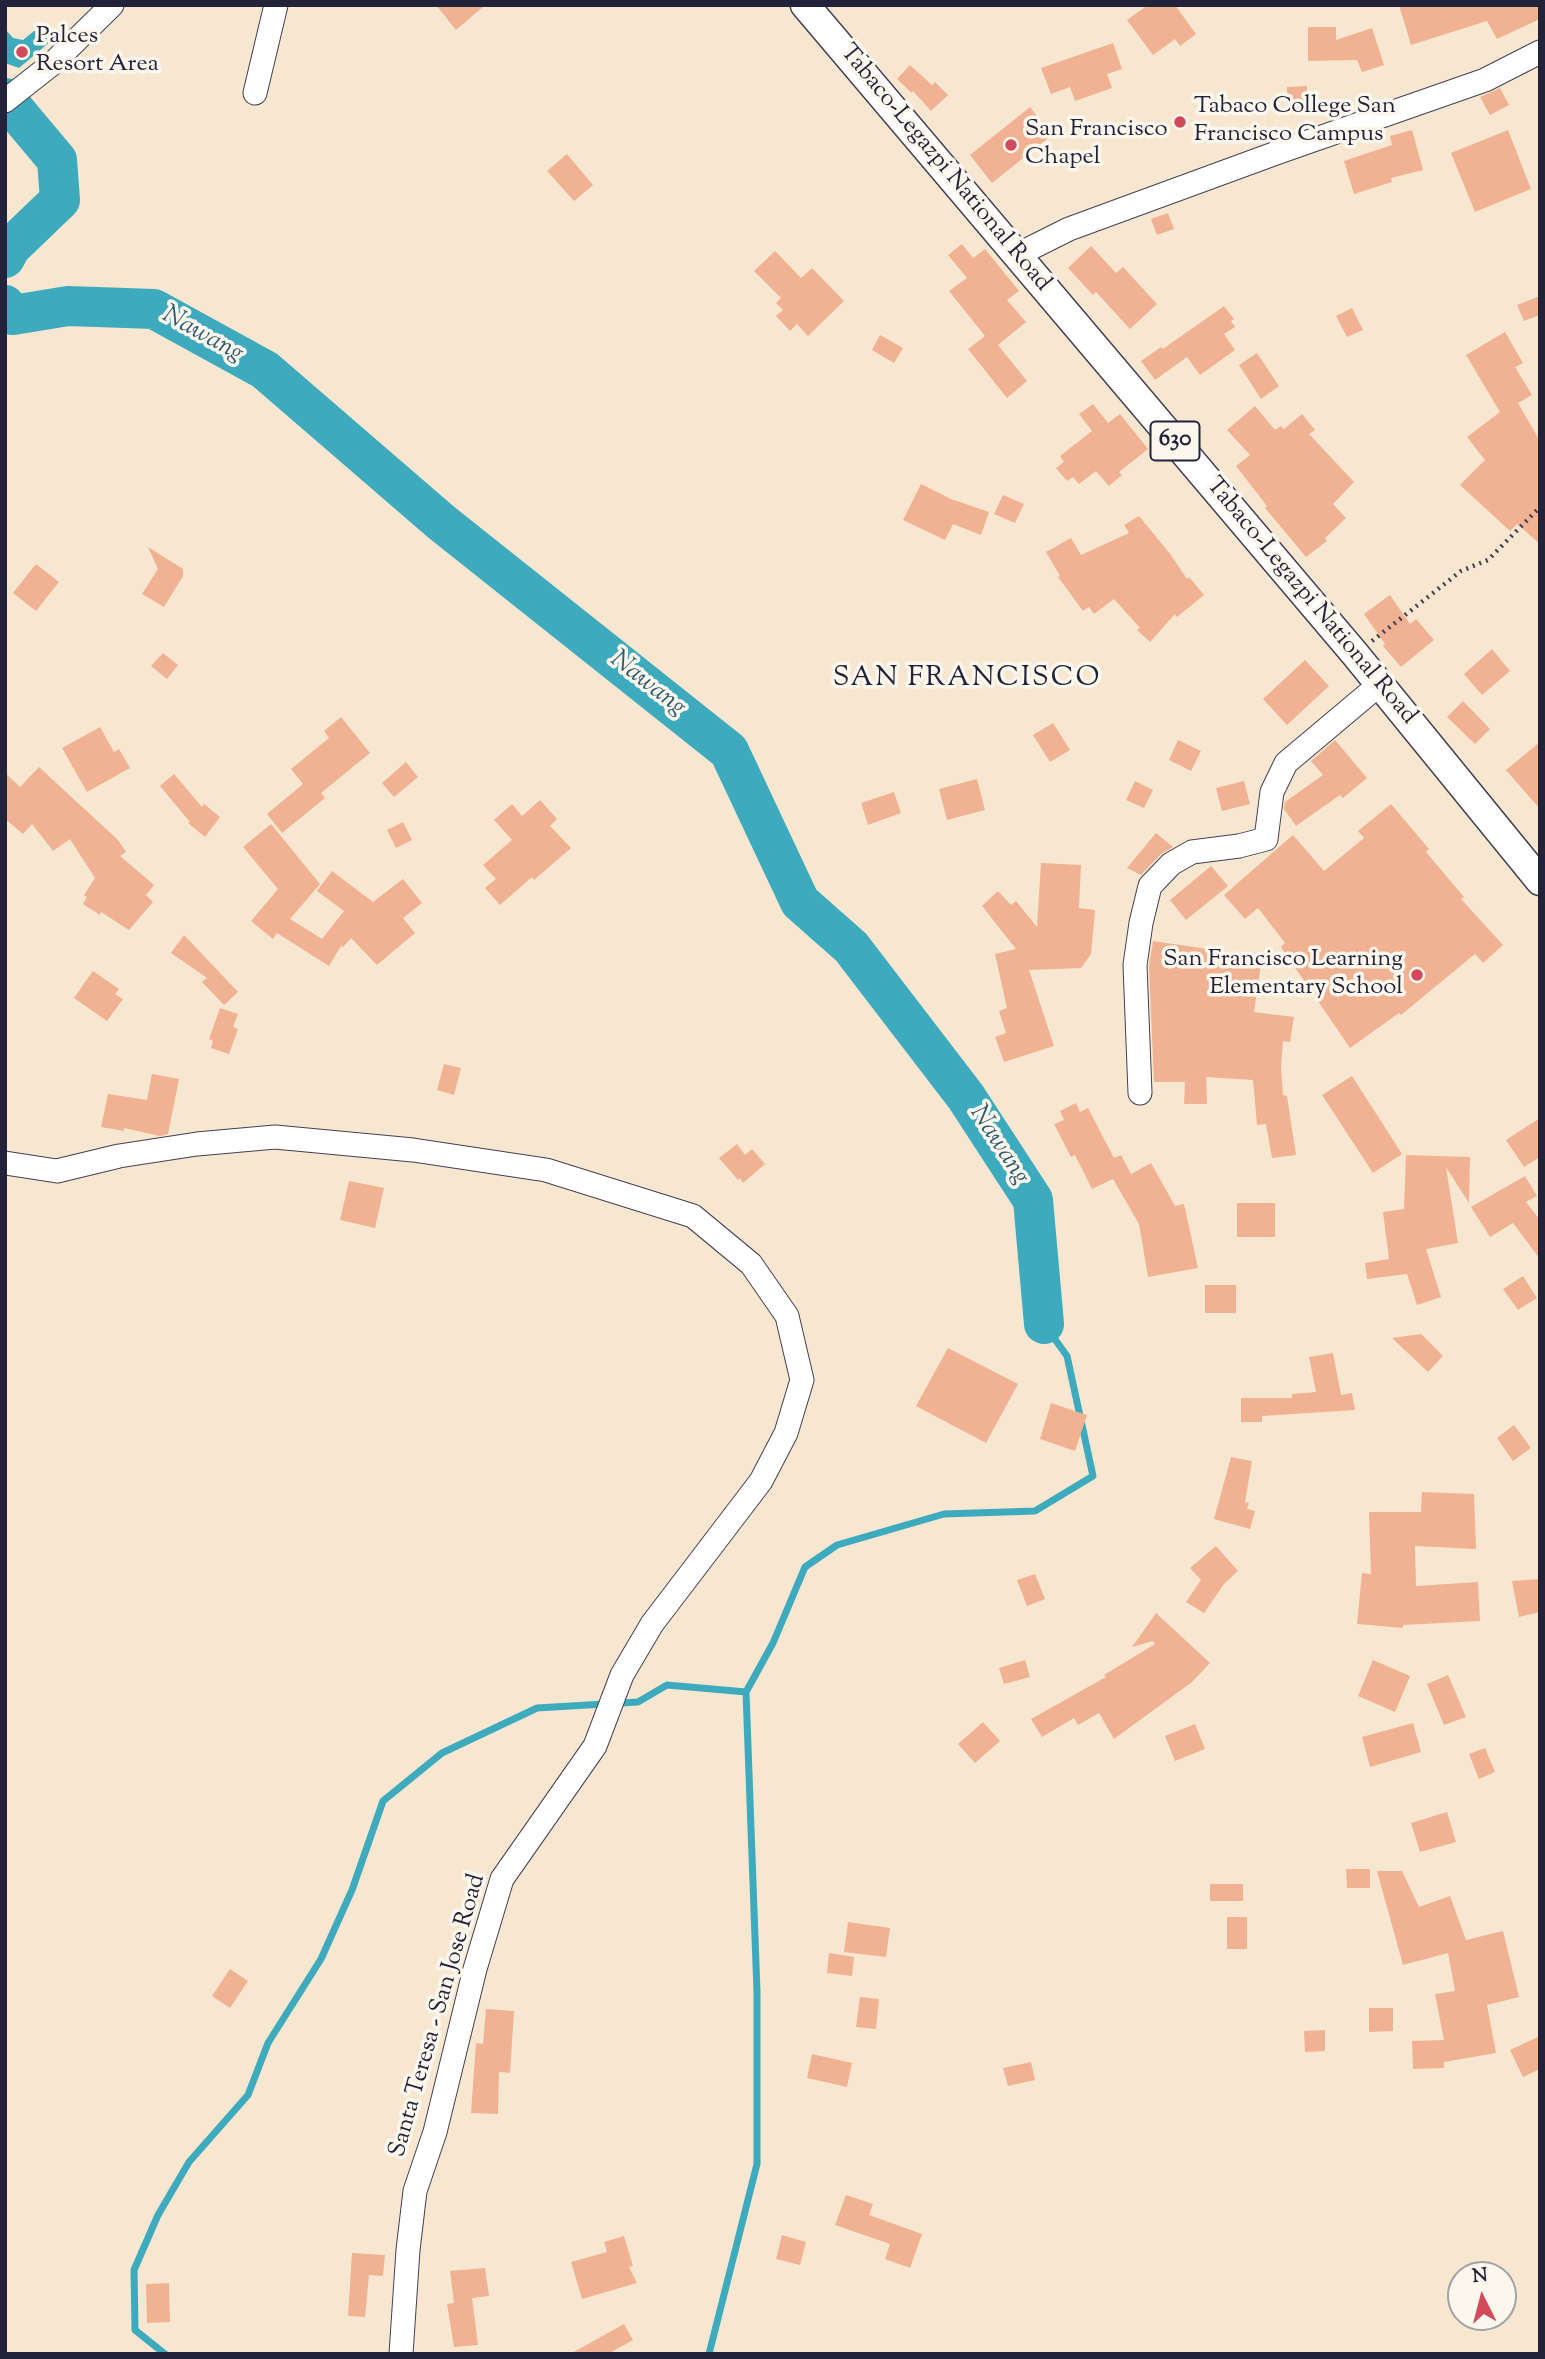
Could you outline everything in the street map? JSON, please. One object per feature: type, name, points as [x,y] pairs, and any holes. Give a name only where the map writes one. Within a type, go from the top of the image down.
[{"type":"main road","name":"Tabaco-Legazpi National Road","points":[[805,5],[1355,654],[1540,881]]},
{"type":"street","points":[[5,101],[52,64],[112,5]]},
{"type":"street","points":[[255,93],[276,5]]},
{"type":"street","points":[[1017,255],[1069,229],[1485,80],[1540,52]]},
{"type":"street","points":[[1140,1093],[1135,965],[1150,886],[1171,864],[1192,852],[1239,846],[1266,839],[1272,792],[1286,763],[1380,684]]},
{"type":"street","name":"Santa Teresa - San Jose Road","points":[[5,1163],[57,1171],[119,1156],[197,1144],[275,1138],[413,1150],[546,1170],[693,1216],[751,1264],[787,1316],[802,1380],[786,1433],[761,1481],[652,1624],[622,1675],[595,1745],[502,1879],[475,1969],[435,2132],[415,2191],[401,2354]]},
{"type":"path","points":[[1355,654],[1461,571],[1488,559],[1540,507]]},
{"type":"water","name":"Palces Resort Area","points":[[5,27],[13,38],[23,40],[34,31],[43,32],[51,41],[19,68],[5,63]]},
{"type":"building","points":[[436,5],[485,5],[456,30]]},
{"type":"building","points":[[1148,5],[1175,5],[1196,34],[1180,46],[1175,39],[1153,55],[1127,20]]},
{"type":"building","points":[[1399,5],[1540,5],[1540,19],[1497,39],[1487,21],[1411,45]]},
{"type":"building","points":[[1308,27],[1336,27],[1336,40],[1372,28],[1384,65],[1362,72],[1357,60],[1308,61]]},
{"type":"building","points":[[1113,43],[1122,69],[1107,74],[1112,88],[1075,101],[1070,87],[1051,94],[1041,68]]},
{"type":"building","points":[[910,65],[932,85],[935,82],[948,95],[931,111],[913,91],[912,93],[897,79]]},
{"type":"building","points":[[1307,86],[1307,111],[1288,112],[1287,87]]},
{"type":"building","points":[[1500,88],[1509,105],[1490,115],[1480,97]]},
{"type":"building","name":"San Francisco Chapel","points":[[1030,107],[1052,135],[992,183],[970,155]]},
{"type":"building","points":[[1412,130],[1423,170],[1391,178],[1392,182],[1354,194],[1344,161],[1392,145],[1390,136]]},
{"type":"building","points":[[1508,130],[1531,189],[1475,212],[1451,153]]},
{"type":"building","points":[[567,154],[593,185],[574,201],[547,171]]},
{"type":"building","points":[[1168,213],[1174,229],[1157,235],[1151,219]]},
{"type":"building","points":[[962,244],[973,258],[985,249],[1019,291],[1007,300],[1026,322],[998,345],[1027,381],[1007,398],[968,349],[985,336],[949,291],[967,278],[948,255]]},
{"type":"building","points":[[1091,246],[1116,273],[1123,267],[1157,304],[1130,329],[1096,292],[1093,295],[1068,268]]},
{"type":"building","points":[[775,251],[801,278],[812,268],[844,301],[808,336],[797,324],[790,331],[776,316],[783,310],[776,303],[781,298],[754,271]]},
{"type":"building","points":[[1540,296],[1540,315],[1524,321],[1517,305]]},
{"type":"building","points":[[1224,306],[1234,319],[1231,321],[1235,327],[1224,334],[1235,350],[1200,375],[1187,357],[1155,380],[1141,361],[1161,347],[1163,349]]},
{"type":"building","points":[[1352,308],[1363,330],[1347,337],[1336,316]]},
{"type":"building","points":[[1505,332],[1523,363],[1515,367],[1532,395],[1518,403],[1540,441],[1540,544],[1517,524],[1510,531],[1460,485],[1485,460],[1467,437],[1500,412],[1466,355]]},
{"type":"building","points":[[880,335],[903,348],[894,363],[872,350]]},
{"type":"building","points":[[1257,353],[1279,386],[1261,399],[1239,365]]},
{"type":"building","points":[[1093,404],[1108,423],[1120,414],[1148,449],[1119,472],[1122,475],[1109,486],[1096,471],[1079,484],[1073,477],[1067,481],[1056,468],[1064,462],[1060,456],[1092,431],[1079,414]]},
{"type":"building","points":[[1255,406],[1275,430],[1281,426],[1284,429],[1302,414],[1315,430],[1309,434],[1354,482],[1333,504],[1346,518],[1325,538],[1327,541],[1306,557],[1265,508],[1267,506],[1236,466],[1250,455],[1227,430]]},
{"type":"building","points":[[921,484],[951,499],[989,512],[981,535],[953,524],[945,540],[903,520]]},
{"type":"building","points":[[1003,495],[1024,504],[1015,523],[994,514]]},
{"type":"building","points":[[1139,516],[1187,579],[1189,577],[1204,595],[1177,617],[1175,614],[1150,642],[1137,630],[1140,628],[1114,599],[1094,614],[1089,607],[1083,611],[1058,577],[1060,576],[1046,552],[1071,538],[1081,555],[1129,533],[1124,525]]},
{"type":"building","points":[[148,547],[183,569],[183,576],[164,607],[142,594],[158,569]]},
{"type":"building","points":[[36,564],[59,582],[36,611],[13,593]]},
{"type":"building","points":[[1390,595],[1410,624],[1416,619],[1434,640],[1401,667],[1383,646],[1385,644],[1364,614]]},
{"type":"building","points":[[1492,649],[1510,671],[1482,695],[1464,674]]},
{"type":"building","points":[[163,653],[178,665],[167,679],[151,666]]},
{"type":"building","points":[[1305,660],[1329,686],[1287,725],[1263,699]]},
{"type":"building","points":[[1463,701],[1490,729],[1475,744],[1447,717]]},
{"type":"building","points":[[341,717],[370,753],[321,793],[325,798],[282,833],[267,814],[303,784],[291,769],[329,738],[324,731]]},
{"type":"building","points":[[1053,723],[1070,750],[1050,762],[1033,735]]},
{"type":"building","points":[[100,727],[114,752],[119,749],[130,768],[87,792],[62,748]]},
{"type":"building","points":[[1178,740],[1201,751],[1191,771],[1169,760]]},
{"type":"building","points":[[1335,740],[1367,778],[1343,798],[1340,795],[1296,826],[1284,809],[1285,802],[1323,775],[1311,761]]},
{"type":"building","points":[[1540,742],[1540,809],[1506,770]]},
{"type":"building","points":[[406,762],[418,777],[394,797],[382,783]]},
{"type":"building","points":[[39,767],[118,840],[126,852],[120,856],[154,885],[146,895],[153,902],[129,930],[83,904],[87,897],[84,895],[95,878],[70,839],[53,851],[32,824],[23,834],[5,819],[5,773],[20,787]]},
{"type":"building","points":[[174,774],[202,807],[204,804],[220,817],[205,837],[188,823],[190,822],[160,786]]},
{"type":"building","points":[[977,779],[985,810],[947,820],[939,789]]},
{"type":"building","points":[[1135,781],[1153,790],[1144,808],[1126,800]]},
{"type":"building","points":[[1244,781],[1250,804],[1222,811],[1216,788]]},
{"type":"building","points":[[894,792],[901,813],[868,825],[861,803]]},
{"type":"building","points":[[540,800],[557,819],[550,826],[571,848],[500,905],[485,888],[496,879],[483,865],[512,840],[494,820],[512,804],[522,816]]},
{"type":"building","points":[[1391,804],[1429,849],[1426,852],[1464,897],[1461,899],[1503,945],[1483,963],[1475,954],[1401,1015],[1399,1013],[1350,1048],[1281,947],[1285,943],[1258,908],[1245,919],[1224,895],[1293,835],[1324,871],[1364,838],[1358,831]]},
{"type":"building","points":[[403,822],[412,840],[396,848],[387,830]]},
{"type":"building","points":[[271,824],[320,884],[290,919],[322,939],[344,911],[317,891],[332,871],[373,902],[403,879],[422,903],[403,918],[415,933],[377,965],[351,938],[341,946],[329,966],[277,933],[273,939],[251,921],[278,889],[243,847]]},
{"type":"building","points":[[1156,833],[1173,847],[1161,854],[1141,875],[1127,868]]},
{"type":"building","points":[[1041,863],[1081,865],[1079,908],[1095,910],[1091,954],[1081,968],[1029,970],[1054,1046],[1004,1062],[995,1037],[1006,1033],[999,1011],[1007,1008],[995,954],[1016,949],[982,906],[998,891],[1011,905],[1016,901],[1037,927]]},
{"type":"building","points":[[1211,866],[1228,886],[1186,920],[1170,900]]},
{"type":"building","points":[[184,935],[238,992],[224,1005],[202,982],[207,978],[171,953]]},
{"type":"building","points":[[1153,941],[1262,957],[1254,1012],[1294,1017],[1290,1042],[1283,1041],[1281,1067],[1283,1095],[1287,1096],[1296,1155],[1272,1158],[1266,1124],[1257,1125],[1253,1080],[1206,1077],[1207,1104],[1184,1104],[1185,1082],[1154,1082],[1149,966]]},
{"type":"building","points":[[93,971],[119,989],[115,994],[123,999],[107,1021],[74,998]]},
{"type":"building","points":[[220,1008],[238,1014],[233,1027],[238,1029],[229,1054],[211,1048],[213,1041],[209,1039]]},
{"type":"building","points":[[444,1064],[461,1068],[454,1095],[437,1090]]},
{"type":"building","points":[[152,1074],[179,1079],[168,1134],[160,1136],[124,1128],[124,1131],[101,1127],[108,1094],[147,1100]]},
{"type":"building","points":[[1352,1076],[1402,1154],[1373,1173],[1322,1095]]},
{"type":"building","points":[[1076,1103],[1080,1112],[1088,1108],[1114,1158],[1121,1155],[1131,1174],[1151,1163],[1175,1206],[1184,1204],[1198,1268],[1148,1277],[1139,1224],[1113,1179],[1092,1189],[1075,1155],[1071,1157],[1054,1124],[1064,1120],[1060,1111]]},
{"type":"building","points":[[1540,1118],[1540,1157],[1524,1167],[1506,1140]]},
{"type":"building","points":[[737,1144],[745,1155],[752,1149],[765,1164],[743,1183],[719,1158]]},
{"type":"building","points":[[1406,1155],[1470,1157],[1469,1203],[1446,1167],[1458,1243],[1426,1249],[1441,1297],[1417,1305],[1407,1274],[1367,1279],[1365,1263],[1389,1259],[1383,1212],[1404,1209]]},
{"type":"building","points":[[1525,1176],[1537,1196],[1526,1202],[1540,1220],[1540,1259],[1513,1223],[1490,1237],[1471,1207]]},
{"type":"building","points":[[349,1181],[384,1188],[375,1228],[340,1220]]},
{"type":"building","points":[[1237,1203],[1275,1203],[1275,1237],[1237,1237]]},
{"type":"building","points":[[1523,1276],[1537,1298],[1518,1310],[1503,1289]]},
{"type":"building","points":[[1205,1285],[1236,1285],[1236,1313],[1205,1313]]},
{"type":"building","points":[[1421,1334],[1443,1356],[1428,1372],[1392,1338]]},
{"type":"building","points":[[948,1348],[1018,1384],[986,1443],[916,1406]]},
{"type":"building","points":[[1333,1353],[1341,1395],[1352,1393],[1355,1410],[1262,1416],[1262,1422],[1241,1422],[1241,1398],[1292,1398],[1292,1394],[1316,1392],[1309,1357]]},
{"type":"building","points":[[1051,1403],[1087,1415],[1075,1451],[1040,1439]]},
{"type":"building","points":[[1514,1425],[1531,1448],[1513,1461],[1497,1438]]},
{"type":"building","points":[[1231,1457],[1252,1461],[1245,1502],[1249,1503],[1247,1509],[1255,1511],[1250,1529],[1214,1519]]},
{"type":"building","points":[[1422,1492],[1474,1494],[1476,1549],[1415,1546],[1416,1586],[1478,1582],[1480,1621],[1403,1625],[1403,1628],[1357,1624],[1362,1573],[1371,1574],[1369,1512],[1421,1512]]},
{"type":"building","points":[[1216,1546],[1238,1571],[1224,1584],[1204,1613],[1186,1602],[1201,1580],[1190,1568]]},
{"type":"building","points":[[1035,1574],[1045,1599],[1027,1606],[1017,1580]]},
{"type":"building","points":[[1540,1579],[1540,1612],[1519,1617],[1512,1581]]},
{"type":"building","points":[[1156,1613],[1210,1663],[1192,1682],[1114,1739],[1099,1713],[1078,1725],[1074,1718],[1042,1737],[1031,1719],[1106,1677],[1104,1675],[1155,1644],[1153,1641],[1132,1647]]},
{"type":"building","points":[[1025,1660],[1030,1677],[1004,1684],[999,1668]]},
{"type":"building","points":[[1373,1660],[1410,1676],[1395,1712],[1358,1696]]},
{"type":"building","points":[[1448,1675],[1466,1717],[1444,1725],[1427,1684]]},
{"type":"building","points":[[983,1722],[1000,1741],[975,1763],[958,1744]]},
{"type":"building","points":[[1413,1723],[1421,1752],[1370,1767],[1362,1737]]},
{"type":"building","points":[[1195,1724],[1205,1749],[1175,1761],[1165,1736]]},
{"type":"building","points":[[1485,1748],[1495,1772],[1479,1779],[1469,1754]]},
{"type":"building","points":[[1447,1812],[1456,1842],[1420,1852],[1411,1823]]},
{"type":"building","points":[[1346,1869],[1370,1869],[1370,1888],[1347,1888]]},
{"type":"building","points":[[1377,1871],[1402,1871],[1419,1907],[1450,1896],[1466,1940],[1503,1931],[1519,1997],[1487,2005],[1496,2053],[1444,2062],[1444,2068],[1413,2069],[1412,2041],[1444,2040],[1435,1994],[1455,1991],[1448,1953],[1403,1965]]},
{"type":"building","points":[[1210,1884],[1243,1884],[1243,1901],[1210,1901]]},
{"type":"building","points":[[1227,1917],[1247,1917],[1247,1949],[1227,1949]]},
{"type":"building","points":[[848,1922],[890,1928],[886,1957],[844,1952]]},
{"type":"building","points":[[829,1953],[854,1957],[852,1976],[827,1973]]},
{"type":"building","points":[[230,1969],[248,1981],[230,2008],[212,1996]]},
{"type":"building","points":[[860,1997],[879,1999],[876,2029],[856,2027]]},
{"type":"building","points":[[1369,2008],[1393,2008],[1393,2031],[1369,2032]]},
{"type":"building","points":[[486,2009],[514,2011],[510,2073],[499,2072],[498,2114],[471,2113],[476,2043],[483,2044]]},
{"type":"building","points":[[1325,2030],[1325,2051],[1305,2052],[1304,2031]]},
{"type":"building","points":[[1540,2036],[1540,2069],[1523,2077],[1510,2050]]},
{"type":"building","points":[[812,2054],[852,2063],[847,2087],[807,2078]]},
{"type":"building","points":[[1031,2062],[1035,2080],[1008,2086],[1003,2068]]},
{"type":"building","points":[[846,2195],[873,2204],[869,2215],[922,2234],[910,2268],[885,2259],[890,2244],[835,2225]]},
{"type":"building","points":[[782,2235],[806,2242],[800,2265],[776,2259]]},
{"type":"building","points":[[624,2236],[633,2266],[629,2267],[637,2283],[582,2299],[571,2262],[607,2252],[604,2242]]},
{"type":"building","points":[[352,2253],[385,2255],[383,2276],[369,2275],[365,2317],[348,2316]]},
{"type":"building","points":[[485,2268],[489,2296],[472,2298],[478,2345],[454,2347],[447,2304],[454,2303],[450,2271]]},
{"type":"building","points":[[169,2283],[170,2322],[147,2323],[146,2284]]},
{"type":"building","points":[[624,2324],[633,2340],[608,2354],[570,2354]]},
{"type":"waterway","name":"Nawang","points":[[5,98],[57,160],[60,200],[11,247],[5,258]]},
{"type":"waterway","name":"Nawang","points":[[5,305],[13,315],[68,306],[154,309],[265,370],[441,522],[729,751],[800,902],[851,947],[966,1097],[1033,1200],[1044,1324]]},
{"type":"waterway","points":[[165,2354],[135,2330],[134,2270],[158,2215],[189,2162],[248,2095],[268,2043],[321,1959],[352,1890],[383,1801],[442,1753],[537,1708],[638,1702],[667,1685],[746,1692],[773,1643],[805,1567],[837,1545],[944,1514],[1035,1511],[1093,1476],[1067,1356],[1044,1324]]},
{"type":"waterway","points":[[709,2354],[757,2164],[757,1992],[746,1692]]},
{"type":"place","name":"Palces Resort Area","points":[[22,52]]},
{"type":"place","name":"Tabaco College San Francisco Campus","points":[[1180,122]]},
{"type":"place","name":"San Francisco Chapel","points":[[1011,145]]},
{"type":"place","name":"San Francisco Learning Elementary School","points":[[1417,975]]},
{"type":"district","name":"SAN FRANCISCO","points":[[967,680]]}]
